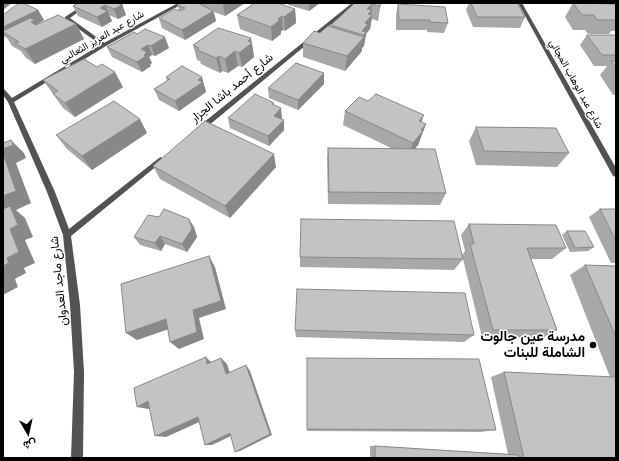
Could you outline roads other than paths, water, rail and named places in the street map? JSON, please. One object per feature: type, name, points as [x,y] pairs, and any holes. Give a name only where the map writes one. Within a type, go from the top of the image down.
[{"type":"street","name":"شارع عبد العزيز الثعالبي","points":[[11,101],[104,46],[182,3]]},
{"type":"street","name":"شارع أحمد باشا الجزار","points":[[196,132],[354,3]]},
{"type":"street","name":"شارع عبد الوهاب المجالي","points":[[520,3],[616,174]]},
{"type":"street","points":[[79,10],[67,18],[104,46]]},
{"type":"street","name":"شارع ماجد العدوان","points":[[3,91],[11,101],[51,192],[67,235],[75,305],[79,372],[77,458]]},
{"type":"street","points":[[67,235],[165,157]]},
{"type":"place","name":"مدرسة عين جالوت الشاملة للبنات","points":[[593,345]]}]
